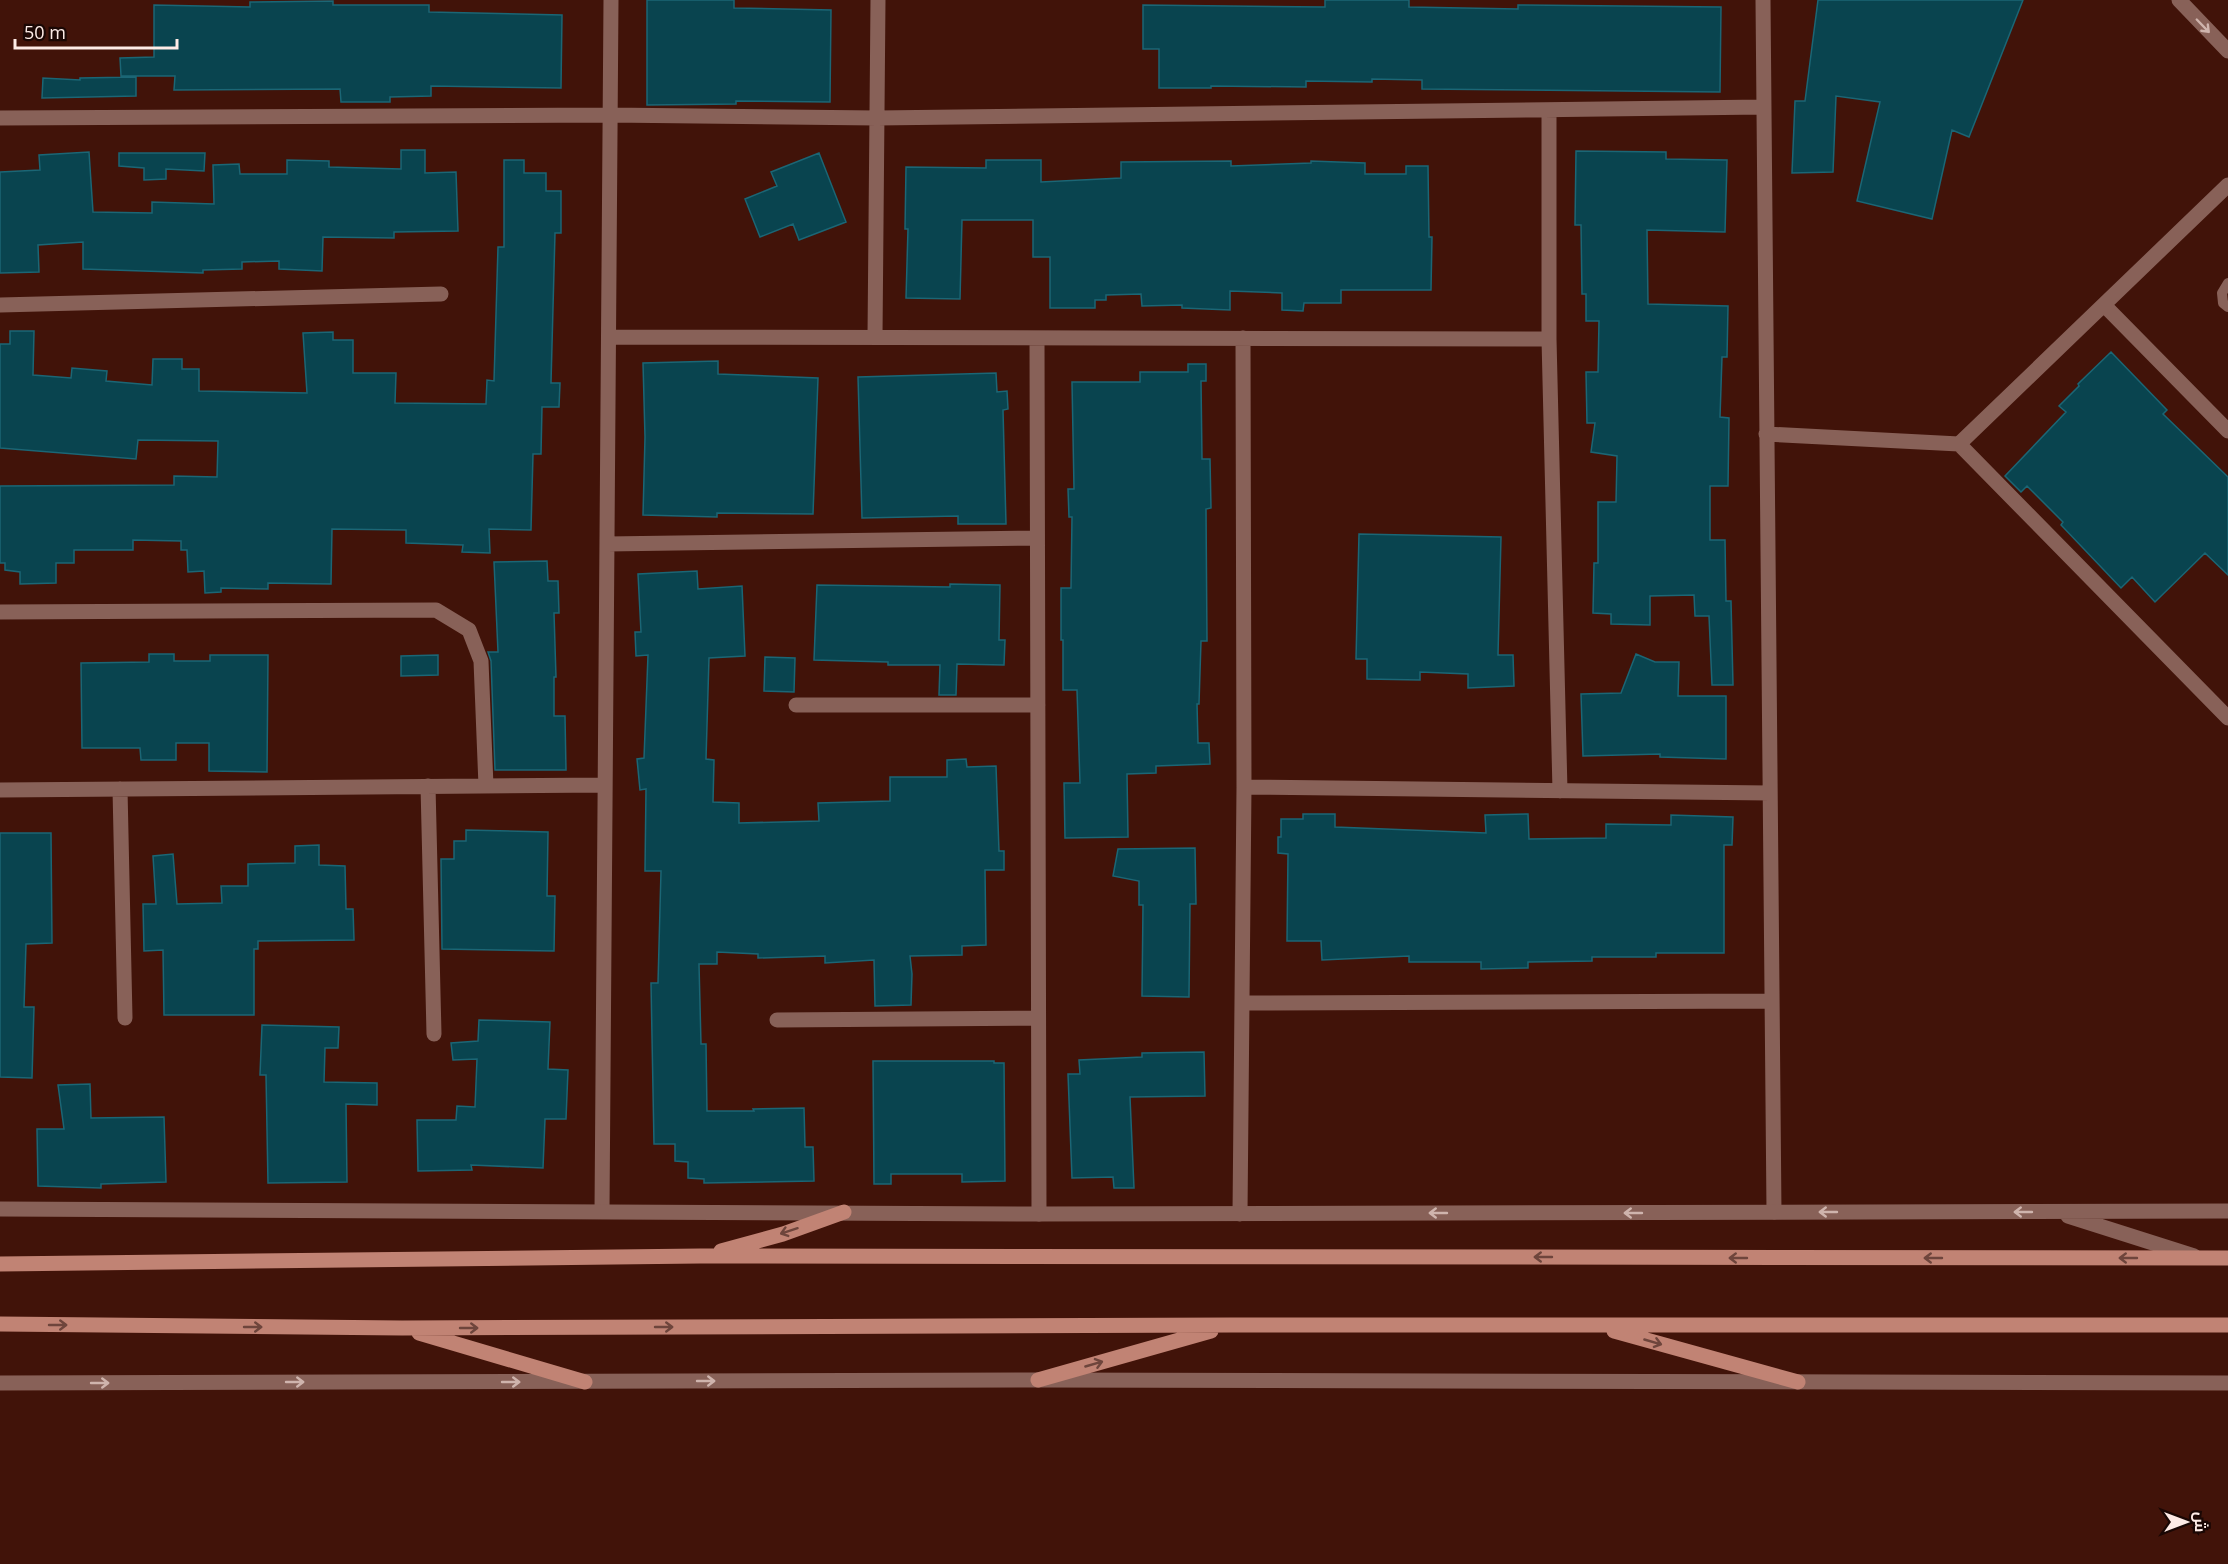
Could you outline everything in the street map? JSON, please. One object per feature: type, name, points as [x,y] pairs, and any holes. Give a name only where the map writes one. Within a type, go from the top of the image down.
[{"type":"main road","points":[[700,1256],[783,1234],[844,1212]]},
{"type":"main road","points":[[0,1264],[700,1256],[2228,1258]]},
{"type":"main road","points":[[0,1324],[402,1328],[2228,1325]]},
{"type":"main road","points":[[1038,1380],[1231,1325]]},
{"type":"main road","points":[[1597,1326],[1797,1382]]},
{"type":"main road","points":[[402,1328],[585,1382]]},
{"type":"street","points":[[602,1211],[611,0]]},
{"type":"street","points":[[875,337],[878,0]]},
{"type":"street","points":[[1762,0],[1774,1212]]},
{"type":"street","points":[[2179,0],[2228,51]]},
{"type":"street","points":[[0,118],[609,115],[877,118],[1764,107]]},
{"type":"street","points":[[1548,111],[1549,339],[1560,791]]},
{"type":"street","points":[[1959,444],[2105,306],[2228,185]]},
{"type":"street","points":[[0,305],[441,294]]},
{"type":"street","points":[[2105,306],[2228,430]]},
{"type":"street","points":[[609,337],[1549,339]]},
{"type":"street","points":[[1037,338],[1039,1214]]},
{"type":"street","points":[[1240,1214],[1244,787],[1243,338]]},
{"type":"street","points":[[1766,434],[1959,444],[2228,718]]},
{"type":"street","points":[[607,544],[1037,538]]},
{"type":"street","points":[[0,612],[436,610],[469,630],[481,661],[486,786]]},
{"type":"street","points":[[796,705],[1038,705]]},
{"type":"street","points":[[0,790],[605,785]]},
{"type":"street","points":[[428,786],[434,1034]]},
{"type":"street","points":[[1244,787],[1770,793]]},
{"type":"street","points":[[120,789],[125,1018]]},
{"type":"street","points":[[1243,1003],[1772,1001]]},
{"type":"street","points":[[777,1020],[1038,1018]]},
{"type":"street","points":[[0,1209],[1039,1214],[2228,1211]]},
{"type":"street","points":[[2056,1212],[2199,1258]]},
{"type":"street","points":[[0,1383],[1038,1380],[2228,1383]]},
{"type":"lane","points":[[2228,284],[2222,293],[2223,303],[2228,307]]},
{"type":"building","points":[[647,0],[734,0],[734,8],[831,10],[830,102],[736,101],[736,104],[647,105]]},
{"type":"building","points":[[1325,0],[1409,0],[1409,7],[1518,9],[1518,5],[1721,7],[1720,92],[1422,89],[1422,80],[1372,79],[1372,82],[1306,81],[1306,87],[1159,88],[1159,49],[1143,49],[1143,5],[1325,7]]},
{"type":"building","points":[[1818,0],[2023,0],[1969,137],[1952,130],[1932,219],[1857,201],[1880,102],[1836,96],[1833,172],[1792,173],[1795,101],[1805,101]]},
{"type":"building","points":[[333,1],[333,5],[429,5],[429,12],[562,15],[561,88],[431,86],[431,96],[390,97],[390,102],[341,102],[340,89],[174,90],[175,76],[121,76],[120,58],[154,57],[154,5],[250,7],[250,2]]},
{"type":"building","points":[[136,77],[136,96],[42,98],[43,78],[80,80],[80,78]]},
{"type":"building","points":[[401,150],[425,150],[425,173],[456,172],[458,231],[394,232],[394,238],[323,237],[322,271],[279,269],[279,261],[242,262],[242,269],[203,270],[203,273],[83,269],[83,242],[38,245],[39,272],[0,273],[0,172],[40,170],[39,155],[89,152],[93,212],[152,213],[152,202],[214,204],[213,165],[239,164],[240,174],[287,174],[287,160],[329,161],[329,167],[401,169]]},
{"type":"building","points":[[1576,151],[1666,152],[1666,159],[1727,160],[1725,232],[1647,230],[1648,304],[1728,306],[1727,357],[1722,357],[1720,417],[1729,418],[1728,486],[1710,486],[1710,540],[1725,540],[1726,601],[1731,601],[1733,685],[1712,685],[1709,616],[1695,616],[1694,595],[1650,596],[1650,625],[1611,624],[1611,614],[1593,613],[1594,563],[1598,563],[1598,502],[1616,502],[1617,456],[1591,452],[1595,423],[1587,423],[1586,372],[1598,372],[1599,321],[1586,321],[1586,294],[1582,294],[1581,225],[1575,225]]},
{"type":"building","points":[[119,153],[205,153],[204,171],[166,169],[166,179],[144,180],[144,168],[119,166]]},
{"type":"building","points":[[819,153],[846,222],[799,240],[793,224],[760,237],[745,199],[777,186],[771,172]]},
{"type":"building","points":[[504,160],[524,160],[524,173],[546,173],[546,191],[561,191],[561,233],[555,233],[551,383],[560,383],[559,407],[542,407],[541,454],[533,454],[531,530],[489,529],[490,553],[462,552],[463,545],[406,543],[406,530],[332,529],[331,584],[268,583],[268,589],[221,588],[221,592],[205,593],[204,571],[188,572],[187,550],[181,550],[181,541],[133,540],[133,550],[74,550],[74,563],[56,563],[56,583],[20,584],[20,572],[5,570],[5,563],[0,563],[0,486],[174,485],[174,476],[217,477],[218,441],[138,440],[136,459],[0,448],[0,344],[10,344],[10,331],[34,331],[33,375],[71,378],[72,368],[107,371],[106,381],[152,385],[153,359],[182,359],[182,369],[199,369],[199,391],[307,393],[303,333],[333,332],[333,340],[353,340],[353,373],[396,373],[395,403],[486,404],[487,380],[494,381],[498,247],[504,247]]},
{"type":"building","points":[[986,160],[1041,160],[1041,182],[1121,178],[1121,162],[1231,161],[1231,166],[1311,163],[1311,161],[1365,163],[1365,174],[1406,174],[1406,166],[1428,166],[1429,237],[1432,237],[1431,290],[1341,290],[1341,303],[1304,303],[1303,311],[1282,310],[1282,293],[1230,291],[1230,310],[1182,308],[1182,305],[1142,306],[1141,294],[1106,295],[1106,300],[1095,300],[1095,308],[1050,308],[1050,257],[1033,257],[1033,220],[962,220],[960,299],[906,298],[908,229],[905,229],[906,167],[986,168]]},
{"type":"building","points":[[2111,352],[2167,410],[2163,414],[2228,477],[2228,575],[2205,553],[2155,602],[2132,577],[2121,588],[2061,525],[2063,522],[2027,486],[2021,492],[2005,476],[2066,412],[2059,406]]},
{"type":"building","points":[[718,361],[718,374],[818,378],[813,514],[717,513],[717,517],[643,515],[645,437],[643,363]]},
{"type":"building","points":[[1188,364],[1206,364],[1206,381],[1201,381],[1202,459],[1210,459],[1211,508],[1206,509],[1207,641],[1201,641],[1199,704],[1197,704],[1198,743],[1209,743],[1210,764],[1156,766],[1156,773],[1127,774],[1128,837],[1065,838],[1064,783],[1080,783],[1077,690],[1063,690],[1063,640],[1061,640],[1061,588],[1071,588],[1072,517],[1069,517],[1068,489],[1074,489],[1072,382],[1140,382],[1140,372],[1188,372]]},
{"type":"building","points":[[996,373],[997,392],[1007,391],[1008,409],[1003,410],[1006,524],[958,524],[958,516],[862,518],[858,377]]},
{"type":"building","points":[[1359,534],[1501,537],[1498,655],[1513,655],[1514,686],[1468,688],[1468,674],[1420,672],[1420,680],[1367,679],[1367,659],[1356,659]]},
{"type":"building","points":[[547,561],[548,581],[558,581],[559,613],[554,613],[556,677],[554,677],[554,716],[565,716],[566,770],[495,770],[491,661],[488,652],[498,652],[494,562]]},
{"type":"building","points":[[697,571],[698,589],[742,586],[745,656],[709,658],[706,759],[714,760],[713,802],[739,803],[739,823],[819,821],[818,803],[890,801],[890,777],[947,777],[947,760],[966,759],[967,767],[996,766],[999,851],[1004,851],[1004,870],[985,870],[986,945],[962,946],[962,955],[910,956],[911,1005],[875,1006],[874,960],[825,963],[825,956],[758,958],[758,954],[717,952],[717,964],[699,964],[701,1044],[706,1044],[707,1111],[804,1108],[805,1147],[813,1147],[814,1181],[704,1183],[704,1179],[688,1178],[688,1162],[675,1161],[675,1144],[654,1144],[651,983],[658,983],[661,871],[645,871],[646,789],[640,790],[637,759],[644,758],[648,655],[636,656],[635,632],[641,632],[638,574]]},
{"type":"building","points":[[950,584],[1000,585],[999,640],[1005,640],[1004,665],[957,664],[956,695],[939,695],[940,665],[888,665],[888,662],[814,660],[817,585],[950,587]]},
{"type":"building","points":[[149,654],[174,654],[174,661],[210,661],[210,655],[268,655],[267,772],[209,771],[209,743],[176,743],[176,760],[141,760],[140,748],[82,748],[81,663],[149,662]]},
{"type":"building","points":[[1636,654],[1655,662],[1679,662],[1678,696],[1726,696],[1726,759],[1660,757],[1660,754],[1583,756],[1581,694],[1621,693]]},
{"type":"building","points":[[438,655],[438,675],[401,676],[401,656]]},
{"type":"building","points":[[765,657],[795,658],[794,692],[764,691]]},
{"type":"building","points":[[1303,814],[1335,814],[1335,827],[1486,833],[1485,815],[1528,814],[1529,839],[1606,838],[1606,824],[1671,825],[1671,815],[1733,817],[1732,845],[1724,845],[1724,953],[1656,953],[1656,957],[1592,957],[1592,961],[1528,962],[1528,968],[1481,969],[1481,962],[1409,962],[1409,956],[1322,960],[1321,941],[1287,941],[1288,854],[1278,853],[1278,837],[1281,837],[1281,819],[1303,819]]},
{"type":"building","points":[[466,830],[548,832],[547,896],[555,896],[554,951],[442,949],[441,859],[454,859],[454,841],[466,841]]},
{"type":"building","points":[[0,833],[51,833],[52,943],[26,944],[24,1007],[34,1007],[32,1078],[0,1077]]},
{"type":"building","points":[[319,845],[319,865],[345,866],[346,909],[353,909],[354,940],[258,941],[258,949],[254,949],[254,1015],[164,1015],[163,950],[144,951],[143,904],[156,904],[153,856],[173,854],[177,904],[222,903],[221,886],[248,886],[248,864],[295,863],[295,846]]},
{"type":"building","points":[[1195,848],[1196,904],[1190,904],[1189,997],[1142,996],[1143,905],[1139,905],[1139,881],[1113,876],[1118,849]]},
{"type":"building","points":[[479,1020],[550,1022],[548,1069],[568,1070],[566,1119],[545,1119],[543,1168],[471,1165],[472,1170],[418,1171],[417,1120],[456,1120],[457,1106],[475,1107],[477,1059],[453,1060],[451,1043],[478,1041]]},
{"type":"building","points":[[262,1025],[339,1027],[338,1048],[325,1048],[324,1082],[377,1083],[377,1105],[346,1104],[347,1182],[268,1183],[266,1075],[260,1075]]},
{"type":"building","points":[[1204,1052],[1205,1096],[1130,1097],[1134,1188],[1114,1188],[1113,1177],[1072,1178],[1068,1074],[1080,1074],[1079,1060],[1142,1057],[1142,1053]]},
{"type":"building","points":[[873,1061],[994,1061],[994,1063],[1004,1063],[1005,1181],[962,1182],[962,1174],[891,1174],[891,1184],[874,1184]]},
{"type":"building","points":[[90,1084],[91,1118],[164,1117],[166,1182],[101,1184],[101,1188],[38,1186],[37,1129],[64,1129],[58,1085]]}]
